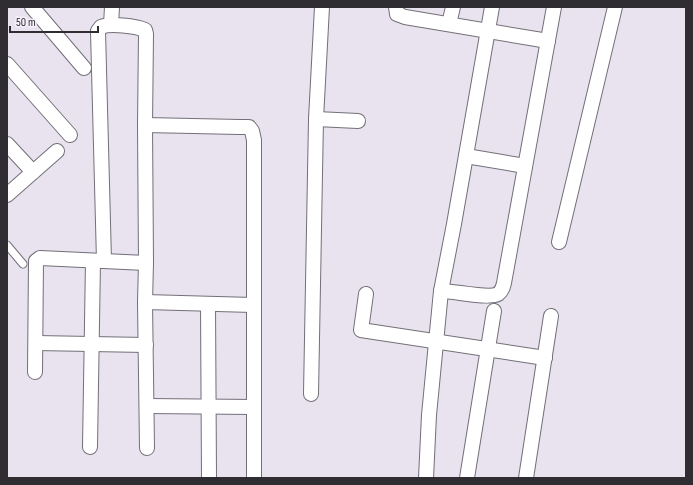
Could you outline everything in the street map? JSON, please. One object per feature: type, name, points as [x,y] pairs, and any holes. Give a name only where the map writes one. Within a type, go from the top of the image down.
[{"type":"street","points":[[32,7],[84,68]]},
{"type":"street","points":[[111,25],[112,7]]},
{"type":"street","points":[[311,394],[316,119],[322,7]]},
{"type":"street","points":[[396,7],[397,14],[405,17],[548,41]]},
{"type":"street","points":[[449,24],[453,7]]},
{"type":"street","points":[[426,478],[429,415],[441,291],[492,7]]},
{"type":"street","points":[[441,291],[487,296],[496,295],[501,291],[504,283],[554,7]]},
{"type":"street","points":[[559,242],[615,7]]},
{"type":"street","points":[[90,447],[91,345],[98,261],[98,31],[101,27],[111,25],[140,28],[145,30],[146,34],[145,302],[147,448]]},
{"type":"street","points":[[7,64],[70,135]]},
{"type":"street","points":[[316,119],[358,121]]},
{"type":"street","points":[[145,125],[249,127],[252,132],[254,140],[254,478]]},
{"type":"street","points":[[7,144],[33,172]]},
{"type":"street","points":[[7,195],[57,151]]},
{"type":"street","points":[[466,156],[525,166]]},
{"type":"street","points":[[35,372],[36,261],[40,258],[146,263]]},
{"type":"street","points":[[366,294],[361,330],[488,348],[545,358]]},
{"type":"street","points":[[145,302],[253,305]]},
{"type":"street","points":[[208,304],[209,478]]},
{"type":"street","points":[[468,478],[494,311]]},
{"type":"street","points":[[526,478],[551,316]]},
{"type":"street","points":[[36,343],[146,345]]},
{"type":"street","points":[[147,406],[254,406]]},
{"type":"lane","points":[[7,245],[23,264]]}]
